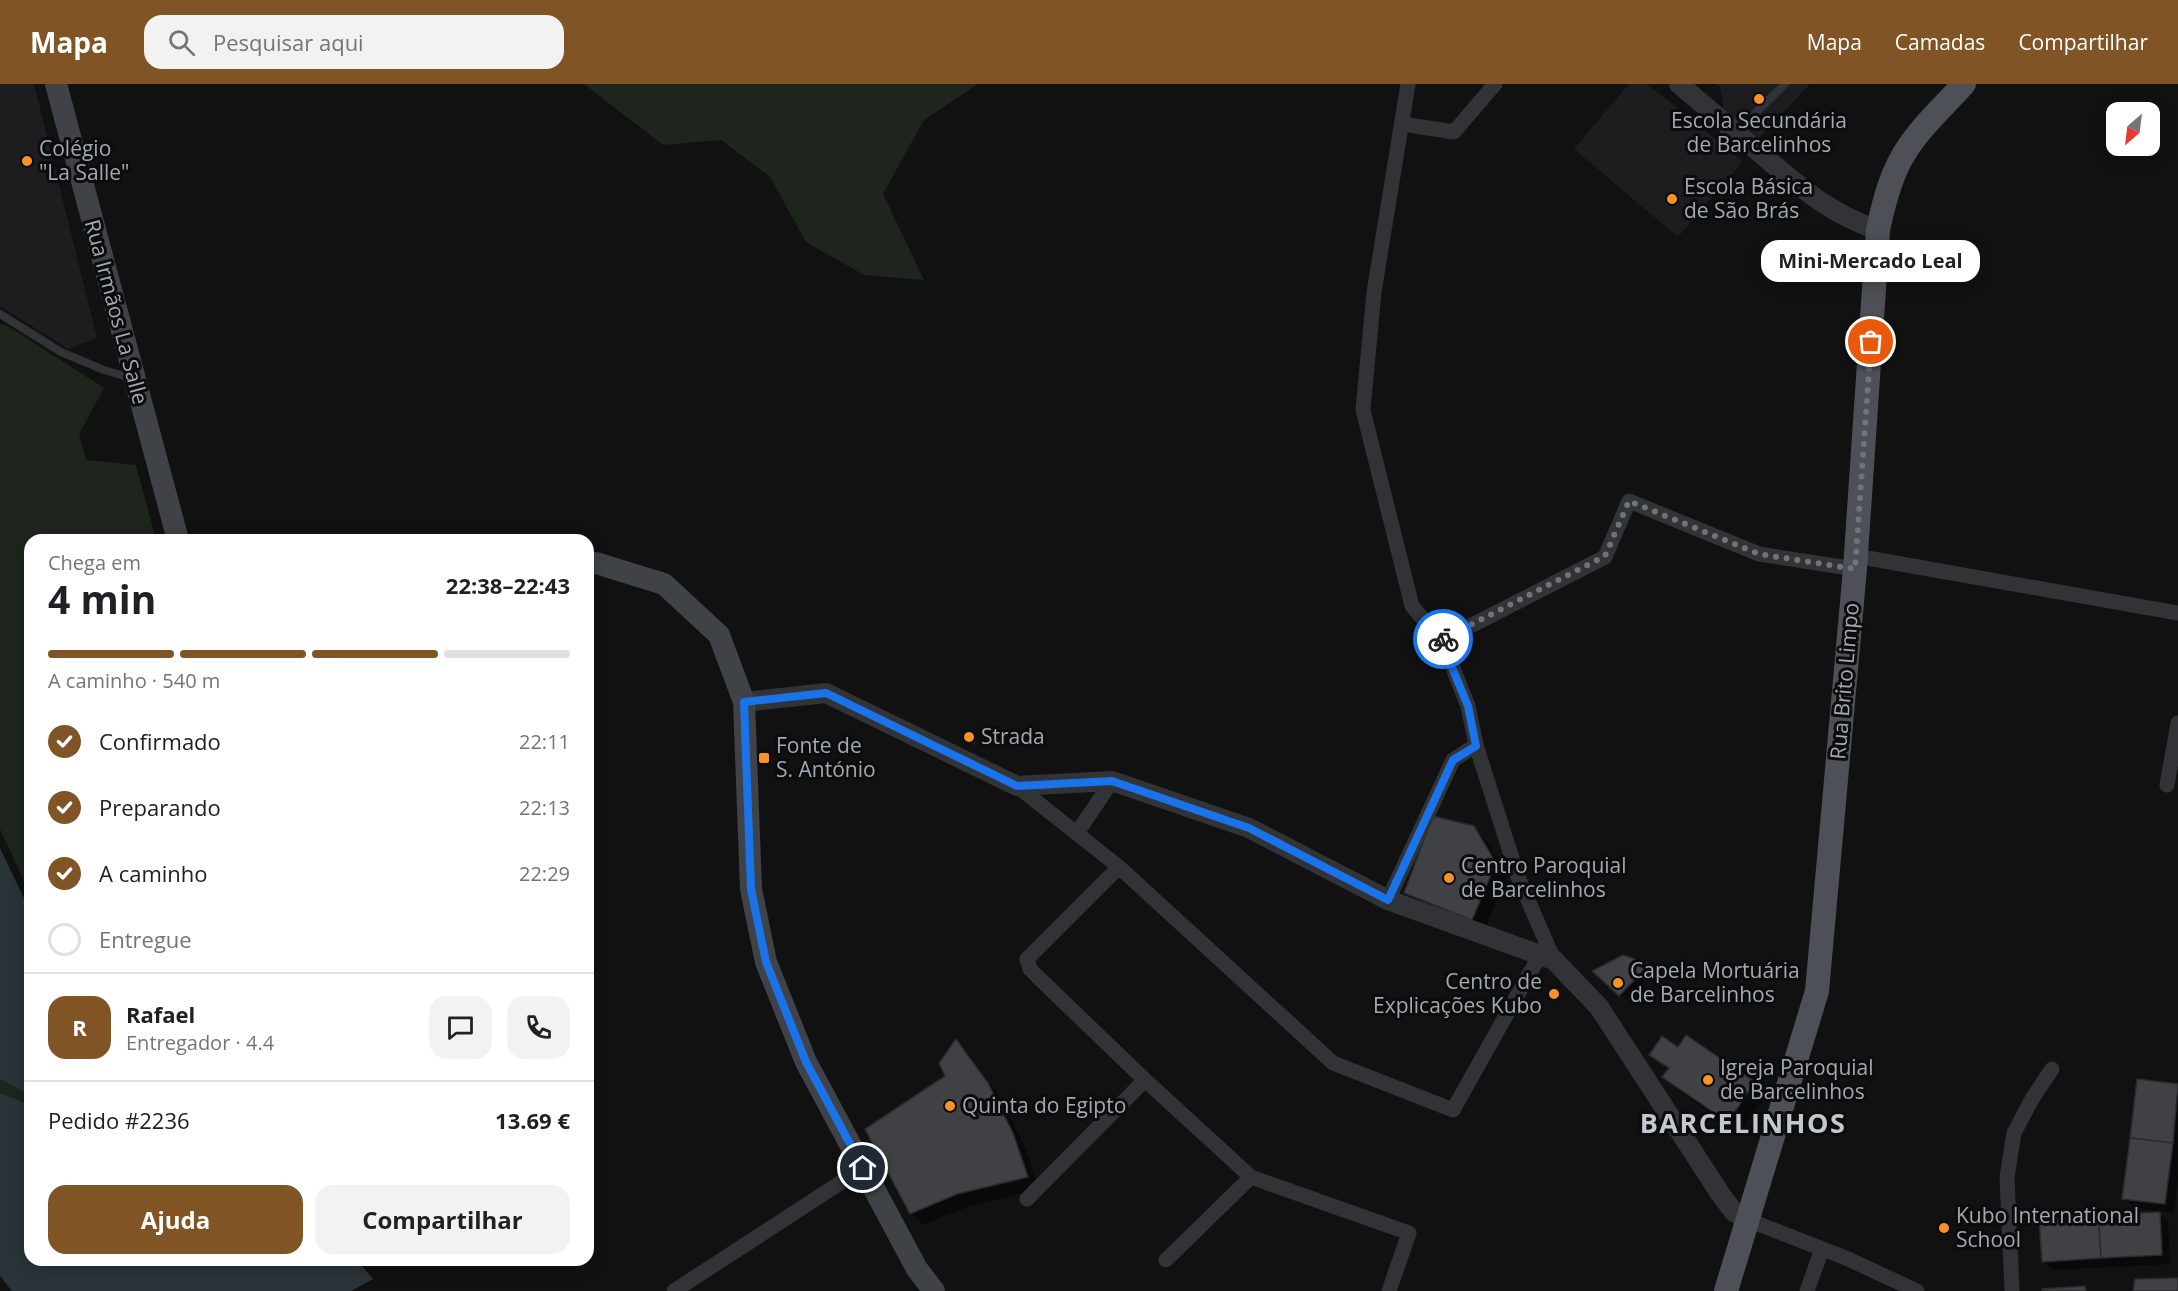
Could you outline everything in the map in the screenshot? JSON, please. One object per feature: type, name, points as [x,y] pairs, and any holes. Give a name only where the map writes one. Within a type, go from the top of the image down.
[{"type":"main road","name":"Rua Irmãos La Salle","points":[[56,84],[176,534]]},
{"type":"main road","name":"Rua Brito Limpo","points":[[1726,1291],[1816,991],[1856,563],[1878,230],[1886,196],[1901,159],[1924,127],[1964,84]]},
{"type":"main road","points":[[594,563],[664,584],[719,635],[744,702],[751,889],[766,962],[806,1062],[917,1269],[934,1291]]},
{"type":"street","points":[[1408,84],[1374,292],[1363,410],[1412,606],[1441,641],[1468,706],[1476,746],[1518,877],[1547,957]]},
{"type":"street","points":[[1403,124],[1455,132],[1495,84]]},
{"type":"street","points":[[1680,84],[1802,189],[1830,210],[1878,230]]},
{"type":"street","points":[[1441,641],[1605,556],[1629,501],[1759,554],[1856,563],[2178,613]]},
{"type":"street","points":[[744,702],[826,693],[1017,786],[1119,867],[1333,1063],[1453,1110],[1547,957]]},
{"type":"street","points":[[2167,785],[2178,723]]},
{"type":"street","points":[[1388,900],[1453,760],[1476,746]]},
{"type":"street","points":[[1017,786],[1112,781],[1249,828],[1388,900],[1547,957],[1599,1007],[1734,1212],[1748,1220],[1906,1284],[1917,1291]]},
{"type":"street","points":[[1077,833],[1112,781]]},
{"type":"street","points":[[1119,867],[1028,959],[1030,969],[1145,1080],[1251,1177],[1409,1233],[1389,1291]]},
{"type":"street","points":[[2012,1291],[2007,1178],[2014,1134],[2052,1069]]},
{"type":"street","points":[[1027,1199],[1145,1080]]},
{"type":"street","points":[[674,1291],[863,1168]]},
{"type":"street","points":[[1166,1260],[1251,1177]]},
{"type":"street","points":[[1807,1291],[1822,1249]]},
{"type":"lane","points":[[1736,132],[1785,84]]},
{"type":"lane","points":[[0,314],[61,352],[104,370],[135,379]]},
{"type":"shaded area","name":"Colégio \"La Salle\"","points":[[0,84],[34,84],[97,338],[68,349],[0,306]]},
{"type":"shaded area","points":[[584,84],[978,84],[924,120],[883,194],[924,280],[864,275],[806,242],[770,177],[721,140],[663,145]]},
{"type":"shaded area","name":"Escola Básica de São Brás","points":[[1629,84],[1647,84],[1743,161],[1678,237],[1574,149]]},
{"type":"shaded area","name":"Escola Secundária de Barcelinhos","points":[[1716,84],[1810,84],[1759,138],[1724,111],[1720,87]]},
{"type":"shaded area","points":[[0,324],[6,325],[104,388],[79,434],[86,460],[136,465],[154,534],[24,534],[24,881],[0,829]]},
{"type":"shaded area","points":[[0,848],[24,898],[24,1092],[0,1079]]},
{"type":"shaded area","points":[[0,1079],[24,1092],[24,1102],[0,1093]]},
{"type":"shaded area","points":[[0,1093],[24,1102],[24,1266],[362,1266],[373,1279],[351,1291],[12,1291],[0,1276]]},
{"type":"building","name":"Centro Paroquial de Barcelinhos","points":[[1433,816],[1474,826],[1496,863],[1472,920],[1404,893]]},
{"type":"building","name":"Capela Mortuária de Barcelinhos","points":[[1623,955],[1650,964],[1619,996],[1592,971]]},
{"type":"building","name":"Igreja Paroquial de Barcelinhos","points":[[1686,1035],[1755,1082],[1728,1122],[1662,1077],[1669,1068],[1649,1055],[1662,1036],[1678,1047]]},
{"type":"building","name":"Quinta do Egipto","points":[[956,1039],[988,1083],[1013,1133],[1028,1177],[957,1194],[910,1214],[865,1129],[945,1076],[939,1063]]},
{"type":"building","points":[[2137,1079],[2178,1084],[2173,1143],[2130,1138]]},
{"type":"building","points":[[2130,1138],[2173,1143],[2165,1204],[2122,1199]]},
{"type":"building","points":[[2160,1212],[2162,1255],[2101,1258],[2098,1215]]},
{"type":"building","points":[[2098,1215],[2101,1258],[2042,1262],[2039,1219]]},
{"type":"building","points":[[2178,1278],[2178,1291],[2133,1291],[2135,1279]]},
{"type":"building","points":[[2085,1286],[2086,1291],[2042,1291],[2042,1289]]},
{"type":"way so far","points":[[1443,639],[1605,556],[1629,501],[1759,554],[1855,569],[1871,342]]},
{"type":"place","name":"Escola Secundária de Barcelinhos","points":[[1759,99]]},
{"type":"place","name":"Colégio \"La Salle\"","points":[[27,161]]},
{"type":"place","name":"Escola Básica de São Brás","points":[[1672,199]]},
{"type":"place","name":"Mini-Mercado Leal","points":[[1871,342]]},
{"type":"place","name":"Strada","points":[[969,737]]},
{"type":"place","name":"Fonte de S. António","points":[[764,758]]},
{"type":"place","name":"Centro Paroquial de Barcelinhos","points":[[1449,878]]},
{"type":"place","name":"Capela Mortuária de Barcelinhos","points":[[1618,983]]},
{"type":"place","name":"Centro de Explicações Kubo","points":[[1554,994]]},
{"type":"place","name":"Igreja Paroquial de Barcelinhos","points":[[1708,1080]]},
{"type":"place","name":"Quinta do Egipto","points":[[950,1106]]},
{"type":"place","name":"Kubo International School","points":[[1944,1228]]},
{"type":"district","name":"BARCELINHOS","points":[[1743,1124]]},
{"type":"route","points":[[863,1168],[806,1062],[766,962],[751,889],[744,702],[826,693],[1017,786],[1112,781],[1249,828],[1388,900],[1453,760],[1476,746],[1468,706],[1441,641],[1443,639]]}]
